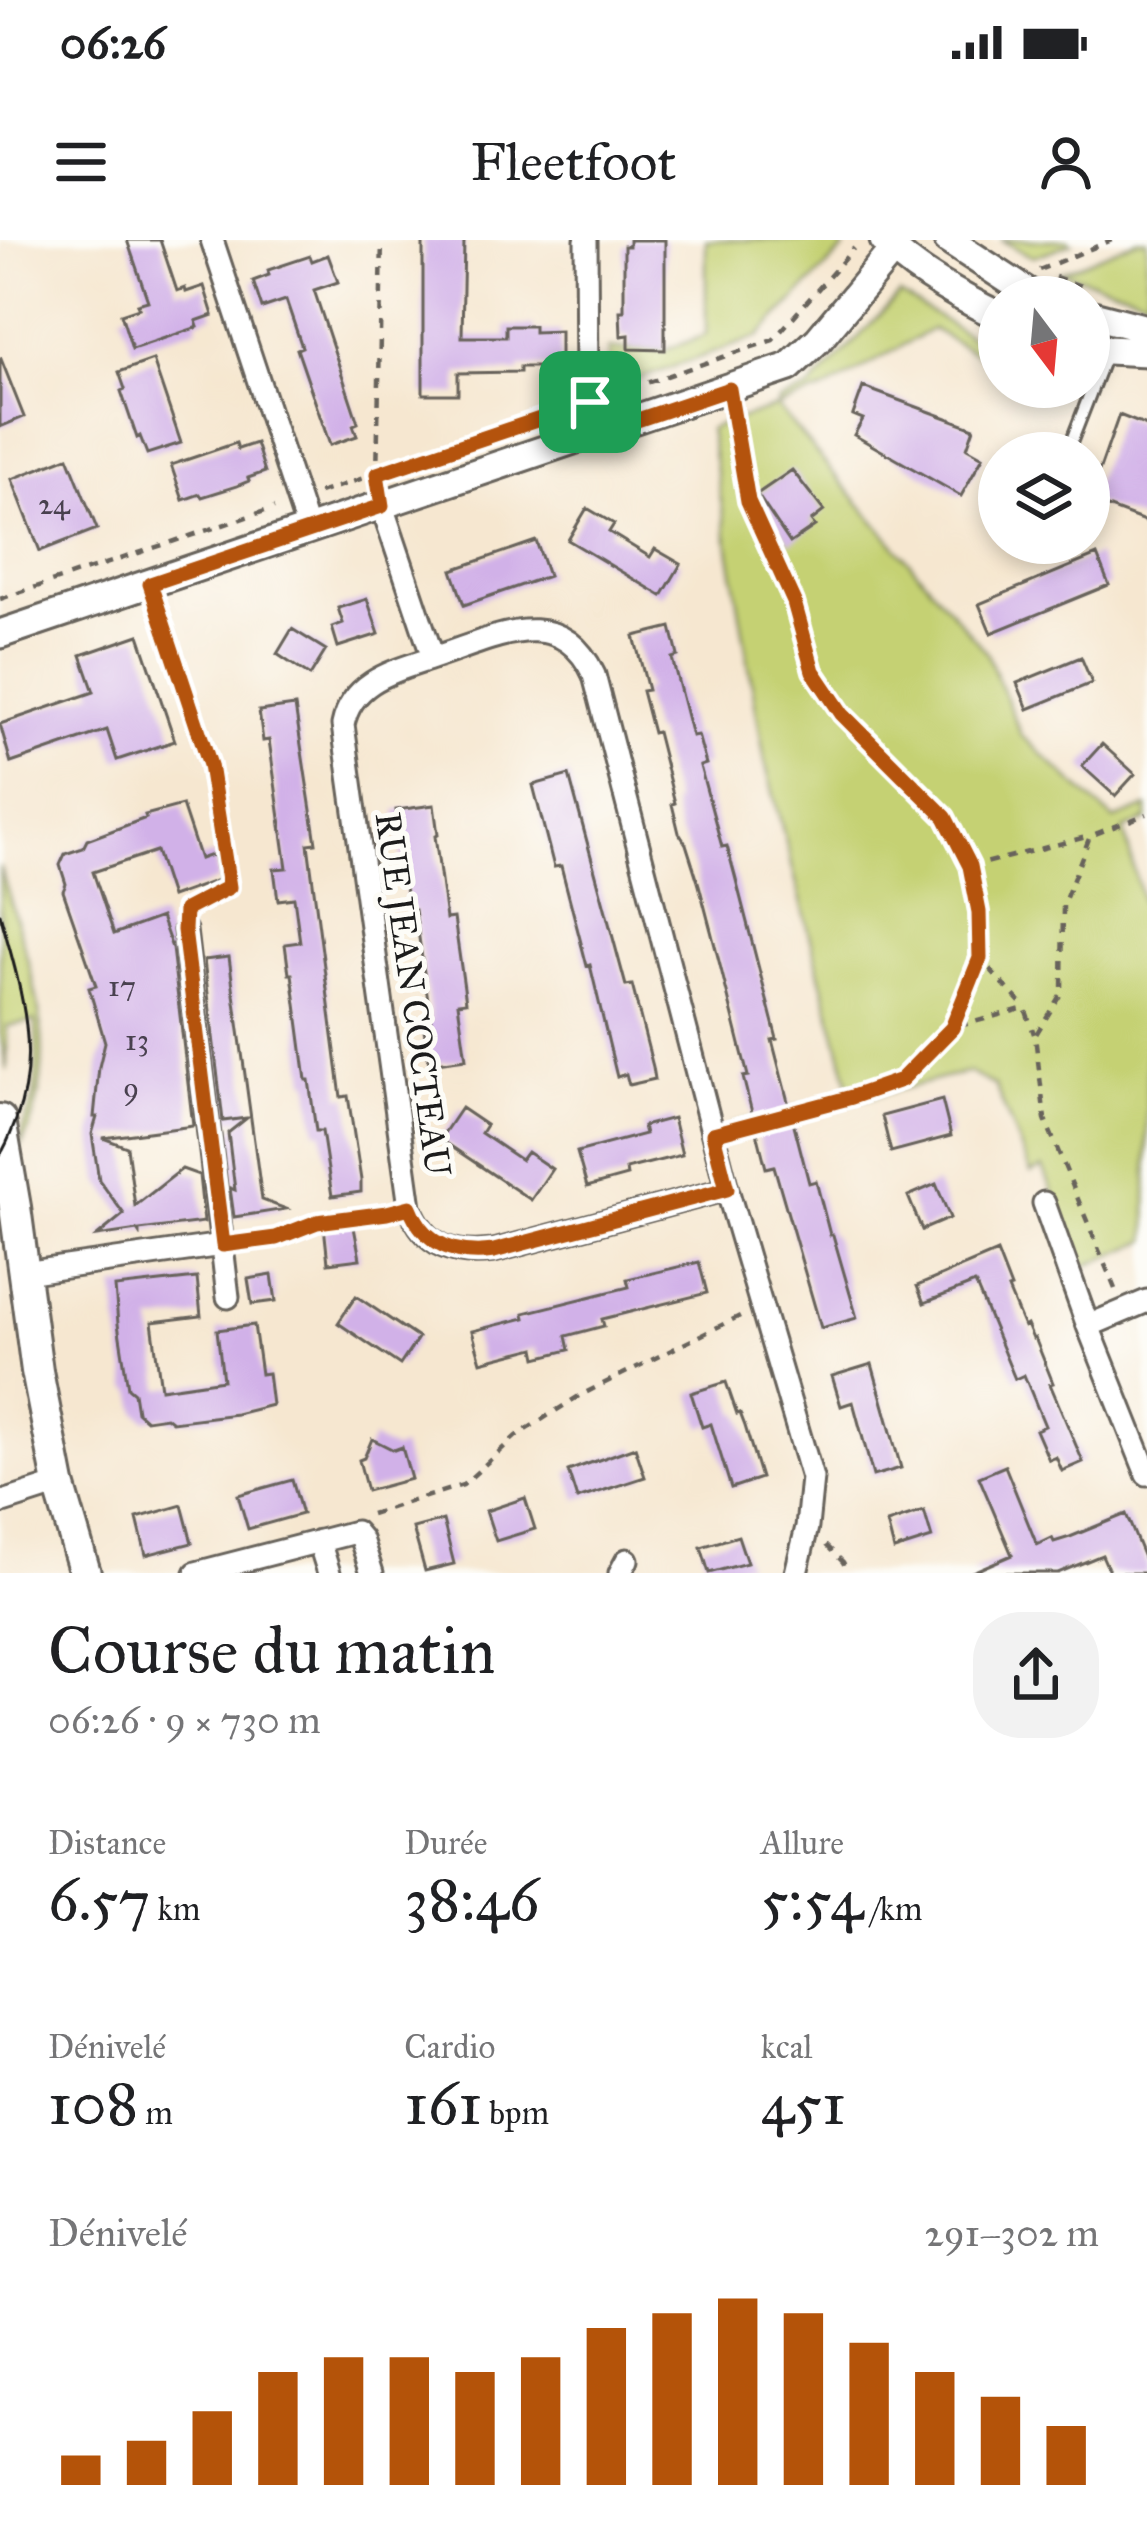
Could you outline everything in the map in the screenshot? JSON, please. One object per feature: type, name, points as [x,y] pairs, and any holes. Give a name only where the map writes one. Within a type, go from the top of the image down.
[{"type":"main road","points":[[0,1120],[37,1371],[59,1484],[85,1573]]},
{"type":"street","points":[[212,240],[308,530]]},
{"type":"street","points":[[586,240],[587,382],[599,433]]},
{"type":"street","points":[[948,240],[1023,276]]},
{"type":"street","points":[[0,634],[789,367],[819,340],[893,243],[978,305]]},
{"type":"street","points":[[1110,311],[1147,329]]},
{"type":"street","points":[[1110,349],[1147,352]]},
{"type":"street","points":[[382,506],[433,658]]},
{"type":"street","name":"RUE JEAN COCTEAU","points":[[713,1134],[594,675],[584,654],[570,640],[524,630],[433,658],[375,680],[356,693],[346,709],[344,725],[410,1207],[419,1228],[443,1247],[468,1254],[494,1251],[727,1189]]},
{"type":"street","points":[[184,930],[228,1298]]},
{"type":"street","points":[[713,1134],[812,1478],[796,1573]]},
{"type":"street","points":[[1044,1203],[1147,1474]]},
{"type":"street","points":[[24,1273],[223,1245]]},
{"type":"street","points":[[1088,1326],[1147,1301]]},
{"type":"street","points":[[0,1503],[59,1484]]},
{"type":"street","points":[[196,1573],[355,1532],[372,1573]]},
{"type":"street","points":[[319,1541],[329,1573]]},
{"type":"path","points":[[382,240],[377,474],[382,506]]},
{"type":"path","points":[[1049,276],[1112,240]]},
{"type":"path","points":[[0,599],[773,340],[854,248]]},
{"type":"path","points":[[713,1134],[901,1080],[952,1028],[980,958],[979,912],[970,866],[945,817],[842,714],[813,671],[794,602],[748,501],[729,389]]},
{"type":"path","points":[[150,584],[210,765],[229,887],[185,910],[184,930]]},
{"type":"path","points":[[970,866],[1090,836],[1147,814]]},
{"type":"path","points":[[1035,1036],[1062,992],[1063,905],[1090,836]]},
{"type":"path","points":[[980,958],[1025,1008],[1035,1036],[1045,1119],[1123,1311]]},
{"type":"path","points":[[952,1028],[1025,1008]]},
{"type":"path","points":[[223,1245],[276,1238],[317,1222],[410,1207]]},
{"type":"path","points":[[355,1532],[372,1512],[463,1485],[516,1436],[579,1396],[762,1306]]},
{"type":"green space","points":[[706,240],[838,240],[844,249],[758,337],[619,386],[609,375],[609,349],[665,350],[706,335]]},
{"type":"green space","points":[[1001,240],[1068,240],[1072,243],[1033,257]]},
{"type":"green space","points":[[1147,240],[1147,298],[1110,287],[1110,276],[1061,272]]},
{"type":"green space","points":[[900,294],[978,341],[978,355],[932,329],[825,390],[777,407],[987,653],[1021,735],[1114,820],[1147,807],[1147,820],[1124,830],[1147,922],[1147,1241],[1084,1267],[1043,1168],[1031,1173],[995,1086],[968,1072],[734,1132],[732,1124],[851,1093],[765,762],[709,429],[776,407],[779,401],[809,389]]},
{"type":"green space","points":[[0,866],[31,971],[42,1041],[35,1111],[21,1146],[36,1080],[35,1021],[7,1026],[7,1071],[0,1033]]},
{"type":"building","points":[[127,240],[160,240],[177,291],[204,286],[213,315],[196,321],[198,327],[132,349],[121,314],[148,301]]},
{"type":"building","points":[[423,240],[464,240],[462,337],[506,337],[506,326],[560,331],[560,367],[458,373],[458,394],[423,394]]},
{"type":"building","points":[[629,240],[665,240],[665,350],[629,349],[629,335],[621,336],[624,246],[629,246]]},
{"type":"building","points":[[328,255],[338,282],[314,290],[358,423],[353,425],[357,436],[330,445],[297,349],[302,347],[286,300],[262,308],[253,281],[269,275],[268,270]]},
{"type":"building","points":[[0,360],[24,417],[0,427]]},
{"type":"building","points":[[153,360],[181,443],[147,454],[140,436],[137,438],[119,372]]},
{"type":"building","points":[[863,387],[974,428],[967,448],[978,454],[978,466],[961,496],[854,435],[863,419],[853,415]]},
{"type":"building","points":[[1119,415],[1147,426],[1147,522],[1110,508],[1110,440]]},
{"type":"building","points":[[236,443],[238,449],[256,443],[265,472],[237,486],[183,500],[171,465]]},
{"type":"building","points":[[68,457],[97,529],[40,551],[12,479]]},
{"type":"building","points":[[792,470],[824,511],[811,521],[815,526],[790,543],[757,494]]},
{"type":"building","points":[[587,508],[614,524],[609,532],[650,557],[655,549],[681,564],[662,596],[568,540]]},
{"type":"building","points":[[536,541],[548,576],[464,605],[452,570]]},
{"type":"building","points":[[1075,564],[1101,564],[1109,585],[991,633],[979,604]]},
{"type":"building","points":[[367,599],[379,634],[338,647],[332,627],[343,623],[338,608]]},
{"type":"building","points":[[671,627],[678,656],[672,658],[692,736],[698,735],[706,764],[700,766],[735,876],[809,1183],[816,1181],[857,1318],[821,1328],[774,1166],[766,1168],[720,965],[642,691],[648,690],[634,636]]},
{"type":"building","points":[[292,629],[326,650],[310,676],[277,654]]},
{"type":"building","points":[[139,635],[175,741],[117,760],[107,730],[11,763],[0,724],[94,692],[81,655]]},
{"type":"building","points":[[1081,657],[1092,683],[1028,709],[1017,683]]},
{"type":"building","points":[[295,706],[316,843],[308,844],[341,1097],[348,1096],[361,1180],[361,1192],[332,1196],[289,974],[285,944],[300,942],[294,898],[278,900],[274,869],[287,868],[269,740],[263,741],[259,711]]},
{"type":"building","points":[[1102,744],[1135,774],[1115,796],[1082,766]]},
{"type":"building","points":[[569,775],[655,1079],[629,1085],[626,1074],[617,1077],[561,866],[554,867],[533,785]]},
{"type":"building","points":[[182,805],[200,859],[214,854],[218,880],[171,897],[156,851],[93,872],[114,934],[161,917],[172,948],[193,1126],[103,1138],[127,1147],[135,1206],[182,1169],[199,1175],[204,1222],[97,1236],[124,1214],[99,1180],[92,1134],[105,1042],[89,988],[96,986],[63,891],[66,884],[60,865],[65,854],[83,848],[87,840]]},
{"type":"building","points":[[434,805],[446,919],[454,918],[466,1002],[458,1003],[466,1059],[429,1064],[423,1022],[431,1021],[415,910],[408,911],[396,810]]},
{"type":"building","points":[[229,957],[262,1200],[286,1209],[234,1217],[228,1133],[247,1118],[223,1121],[204,960]]},
{"type":"building","points":[[942,1100],[951,1136],[891,1152],[882,1116]]},
{"type":"building","points":[[461,1108],[486,1125],[481,1133],[521,1160],[527,1152],[552,1169],[531,1200],[440,1139]]},
{"type":"building","points":[[673,1118],[682,1155],[626,1169],[627,1176],[587,1187],[577,1152],[645,1134],[643,1126]]},
{"type":"building","points":[[936,1184],[950,1218],[922,1230],[908,1196]]},
{"type":"building","points":[[353,1222],[360,1259],[328,1263],[324,1226]]},
{"type":"building","points":[[997,1252],[1008,1289],[1024,1327],[1035,1338],[1083,1462],[1062,1471],[1056,1457],[1049,1460],[1036,1430],[1045,1426],[1024,1375],[1015,1379],[975,1283],[924,1303],[917,1286]]},
{"type":"building","points":[[699,1262],[707,1293],[602,1319],[604,1326],[566,1336],[569,1350],[537,1358],[535,1348],[481,1362],[472,1331],[629,1287],[627,1279]]},
{"type":"building","points":[[272,1275],[276,1301],[252,1304],[248,1279]]},
{"type":"building","points":[[197,1278],[201,1316],[152,1322],[161,1389],[223,1380],[217,1330],[254,1325],[261,1374],[268,1373],[272,1405],[172,1422],[166,1417],[146,1420],[137,1412],[134,1393],[128,1388],[115,1287]]},
{"type":"building","points":[[356,1296],[418,1338],[400,1365],[338,1323]]},
{"type":"building","points":[[872,1364],[901,1468],[873,1476],[853,1402],[841,1406],[832,1376]]},
{"type":"building","points":[[726,1382],[761,1478],[731,1488],[711,1424],[702,1427],[691,1393]]},
{"type":"building","points":[[372,1439],[394,1450],[402,1447],[411,1479],[367,1491],[359,1460]]},
{"type":"building","points":[[635,1447],[645,1477],[577,1499],[568,1471]]},
{"type":"building","points":[[1005,1466],[1037,1545],[1126,1514],[1147,1573],[1110,1573],[1102,1555],[1058,1573],[970,1573],[1012,1555],[979,1477]]},
{"type":"building","points":[[292,1480],[302,1514],[248,1529],[238,1495]]},
{"type":"building","points":[[525,1498],[535,1529],[496,1541],[486,1511]]},
{"type":"building","points":[[182,1505],[192,1543],[146,1555],[137,1518]]},
{"type":"building","points":[[924,1511],[932,1538],[894,1550],[887,1523]]},
{"type":"building","points":[[443,1520],[454,1564],[425,1571],[413,1528]]},
{"type":"building","points":[[738,1536],[747,1563],[709,1573],[701,1547]]},
{"type":"tram line","points":[[0,914],[20,991],[27,1043],[24,1094],[0,1155]]},
{"type":"route","points":[[729,389],[748,501],[794,602],[813,671],[842,714],[945,817],[970,866],[979,912],[980,958],[952,1028],[901,1080],[713,1134],[727,1189],[468,1254],[431,1239],[419,1228],[410,1207],[317,1222],[276,1238],[223,1245],[184,930],[185,910],[229,887],[210,765],[150,584],[382,506],[377,474],[590,402],[599,433],[729,389]]}]
